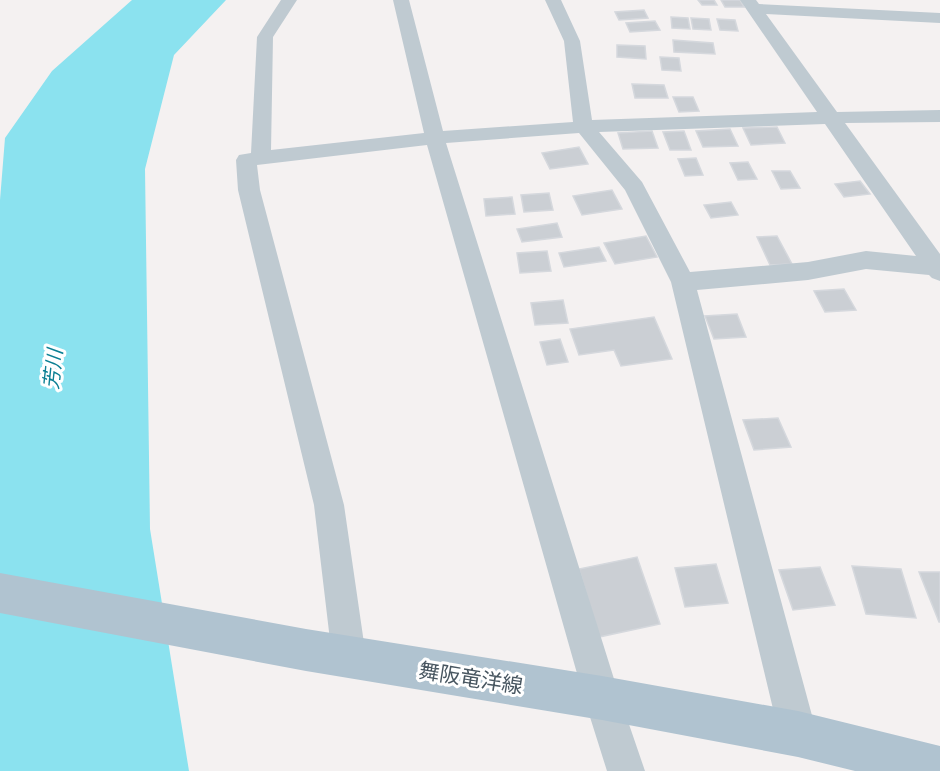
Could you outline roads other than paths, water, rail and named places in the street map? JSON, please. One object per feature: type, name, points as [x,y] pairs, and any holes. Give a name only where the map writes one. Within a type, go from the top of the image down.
[{"type":"main road","name":"舞阪竜洋線","points":[[0,594],[306,650],[602,698],[798,734],[940,769]]},
{"type":"street","points":[[261,158],[265,37],[289,0]]},
{"type":"street","points":[[401,0],[435,138],[602,698],[626,771]]},
{"type":"street","points":[[553,0],[572,41],[583,125],[634,187],[683,282],[798,734]]},
{"type":"street","points":[[751,5],[940,18]]},
{"type":"street","points":[[751,5],[939,269]]},
{"type":"street","points":[[349,657],[329,505],[249,190],[246,160],[435,138],[583,125],[940,116]]},
{"type":"street","points":[[683,282],[808,271],[866,260],[939,269]]},
{"type":"water","name":"芳川","points":[[132,0],[226,0],[174,55],[145,169],[150,529],[189,771],[0,771],[0,200],[5,138],[52,71]]}]
